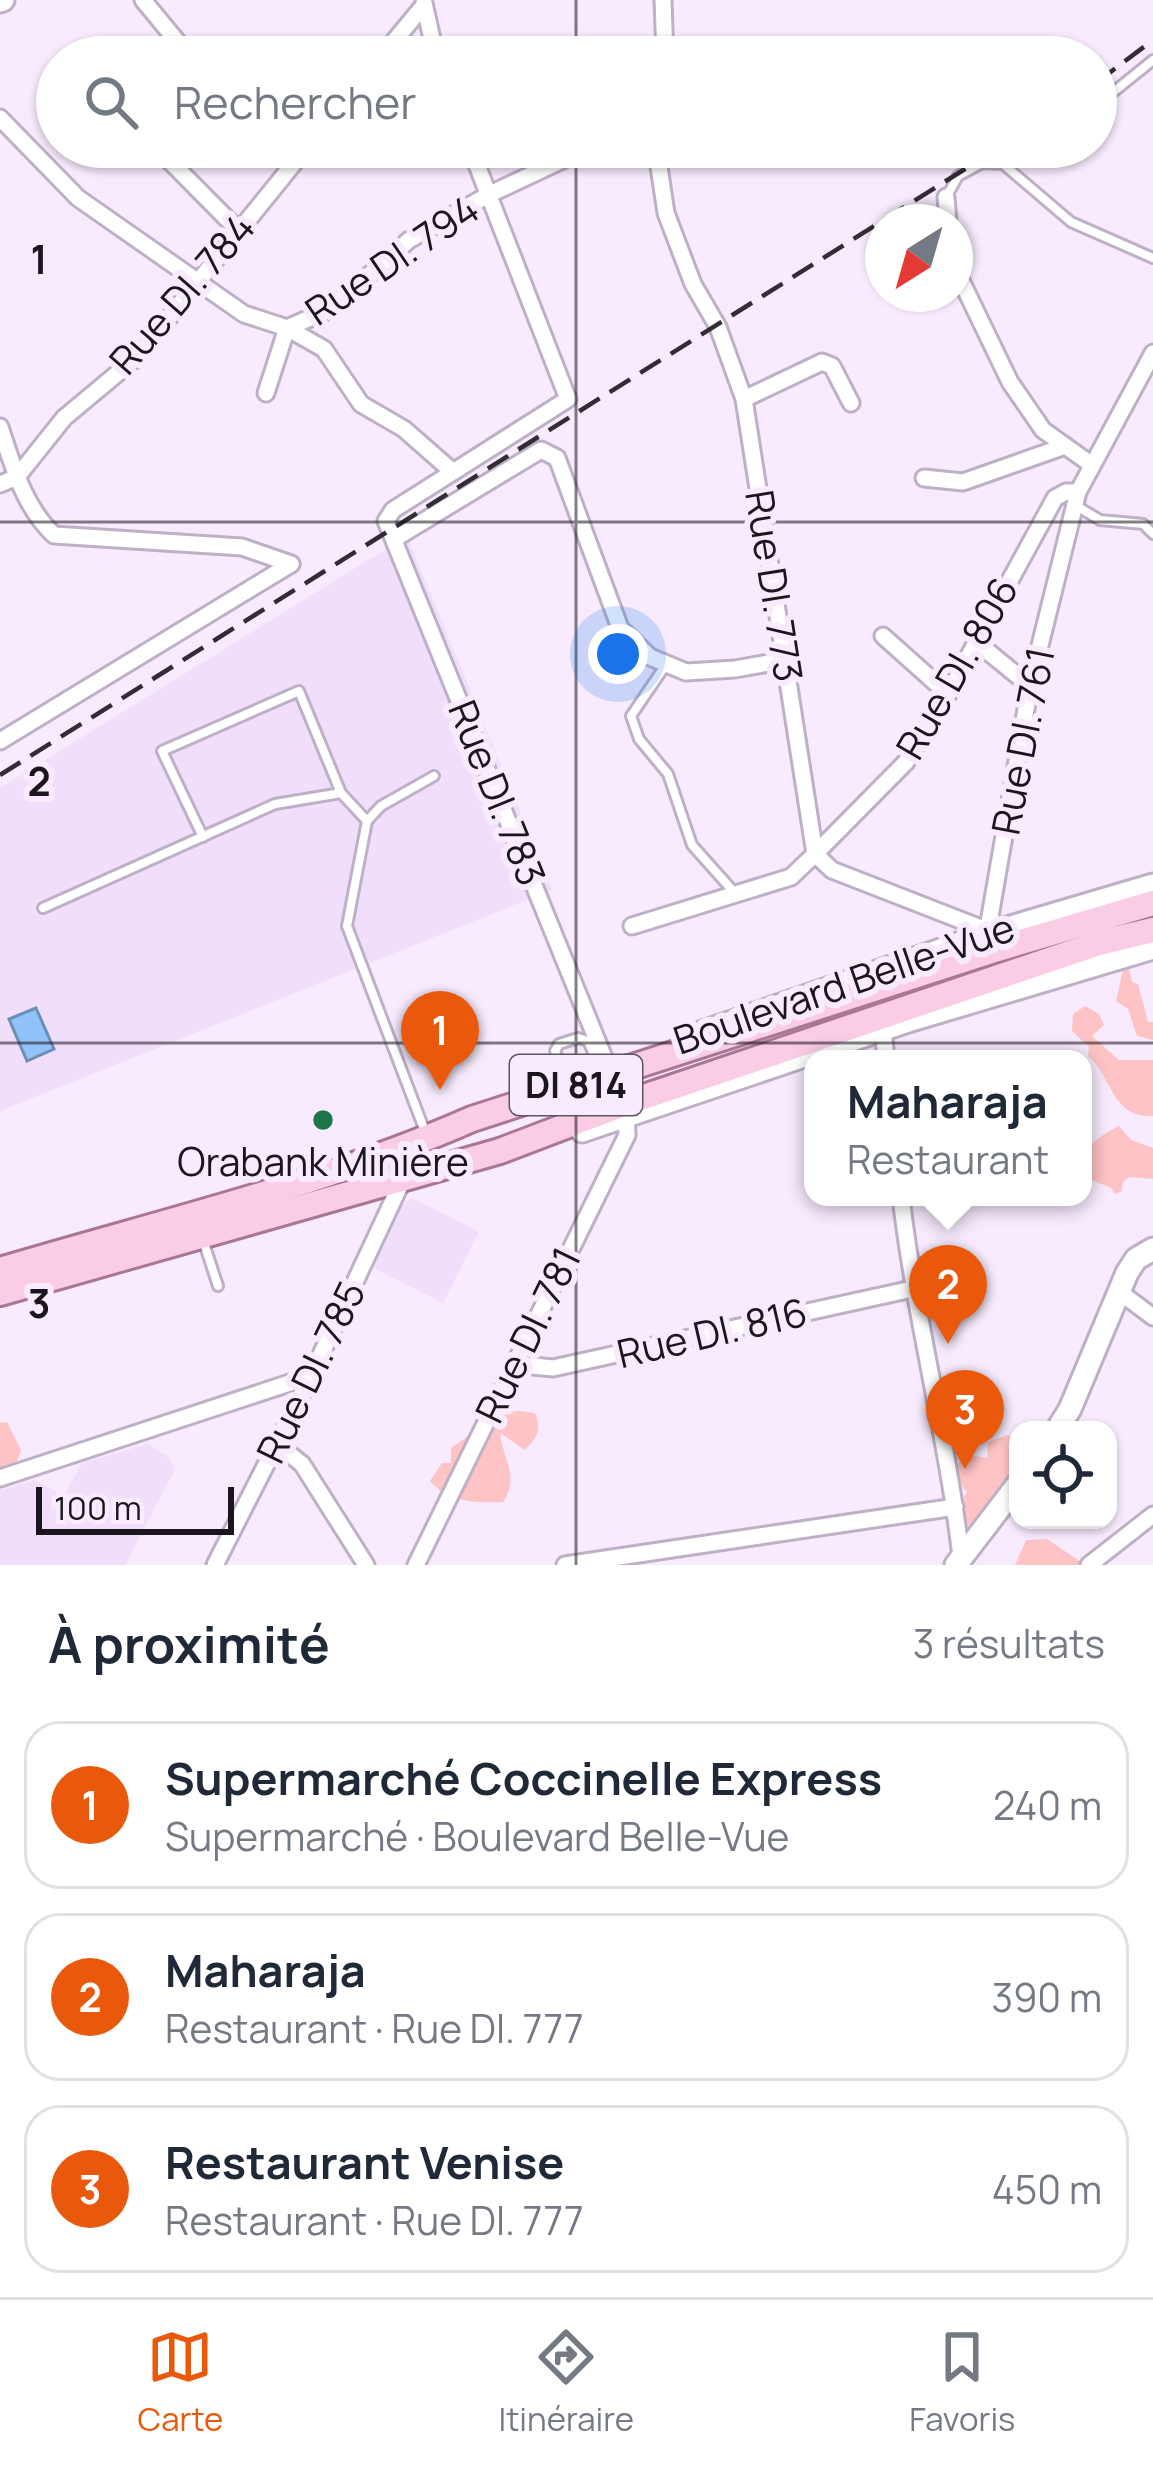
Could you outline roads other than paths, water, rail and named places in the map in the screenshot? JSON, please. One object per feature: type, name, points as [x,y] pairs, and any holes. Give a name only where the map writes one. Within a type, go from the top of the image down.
[{"type":"main road","name":"Boulevard Belle-Vue","points":[[0,1293],[278,1200],[468,1121],[1153,903]]},
{"type":"main road","name":"Boulevard Belle-Vue","points":[[0,1264],[471,1159],[626,1110],[1099,944],[1153,930]]},
{"type":"main road","points":[[468,1121],[471,1159]]},
{"type":"street","points":[[143,0],[173,36]]},
{"type":"street","points":[[663,0],[664,36]]},
{"type":"street","points":[[397,36],[423,3]]},
{"type":"street","points":[[423,3],[431,36]]},
{"type":"street","name":"Rue DI. 794","points":[[0,118],[36,155]]},
{"type":"street","name":"Rue DI. 794","points":[[49,168],[78,198],[244,314],[286,328],[331,309],[409,240],[545,168]]},
{"type":"street","points":[[177,168],[238,230]]},
{"type":"street","name":"Rue DI. 784","points":[[0,484],[17,477],[64,418],[137,356],[289,168]]},
{"type":"street","points":[[266,393],[286,328],[325,349],[361,404],[404,429],[453,472],[568,398],[478,168]]},
{"type":"street","name":"Rue DI. 773","points":[[659,168],[666,213],[693,284],[718,327],[744,399],[815,854]]},
{"type":"street","points":[[946,197],[947,204]]},
{"type":"street","points":[[973,305],[1010,382],[1043,430],[1092,466]]},
{"type":"street","name":"Rue DI. 761","points":[[986,932],[1030,686],[1077,498],[1153,353]]},
{"type":"street","points":[[744,399],[822,362],[832,366],[850,403]]},
{"type":"street","points":[[0,427],[38,520],[54,535],[242,547],[291,564],[0,741]]},
{"type":"street","points":[[924,478],[963,482],[1065,446]]},
{"type":"street","points":[[394,538],[541,450],[550,452],[557,458],[620,628],[650,657],[686,671],[786,660]]},
{"type":"street","name":"Rue DI. 783","points":[[453,472],[393,510],[386,521],[603,1066]]},
{"type":"street","name":"Rue DI. 806","points":[[632,926],[791,878],[906,762],[1055,498],[1066,492],[1077,498]]},
{"type":"street","points":[[883,636],[948,694]]},
{"type":"street","points":[[975,641],[1030,686]]},
{"type":"street","points":[[815,854],[832,870],[986,932]]},
{"type":"street","name":"Boulevard Belle-Vue","points":[[468,1121],[497,1103],[986,932],[1153,885]]},
{"type":"street","name":"Boulevard Belle-Vue","points":[[816,1050],[1153,948]]},
{"type":"street","points":[[883,1029],[885,1050]]},
{"type":"street","name":"Boulevard Belle-Vue","points":[[626,1110],[804,1054]]},
{"type":"street","name":"Rue DI. 781","points":[[416,1565],[627,1135],[626,1110]]},
{"type":"street","name":"Rue DI. 785","points":[[215,1565],[404,1177]]},
{"type":"street","name":"Boulevard Belle-Vue","points":[[0,1304],[222,1240],[278,1200]]},
{"type":"street","points":[[902,1206],[911,1288],[955,1508],[958,1561]]},
{"type":"street","points":[[1063,1421],[1136,1259],[1153,1249]]},
{"type":"street","name":"Rue DI. 816","points":[[512,1364],[553,1368],[911,1288]]},
{"type":"street","points":[[1121,1293],[1153,1317]]},
{"type":"street","points":[[0,1478],[311,1376]]},
{"type":"street","points":[[277,1444],[302,1464],[366,1565]]},
{"type":"street","points":[[958,1561],[1009,1496]]},
{"type":"street","points":[[565,1565],[955,1508]]},
{"type":"street","points":[[1088,1565],[1153,1514]]},
{"type":"lane","points":[[1117,89],[1153,60]]},
{"type":"lane","points":[[946,197],[958,176],[973,168]]},
{"type":"lane","points":[[1009,168],[1071,223],[1153,259]]},
{"type":"lane","points":[[1077,498],[1100,520],[1143,524],[1153,534]]},
{"type":"lane","points":[[666,664],[631,716],[639,739],[668,774],[692,845],[734,892]]},
{"type":"lane","points":[[203,836],[162,752],[299,691],[340,793],[367,821]]},
{"type":"lane","points":[[428,1138],[347,926],[367,821],[381,806],[434,776]]},
{"type":"lane","points":[[43,908],[275,804],[340,793]]},
{"type":"lane","points":[[565,1080],[555,1051],[560,1044],[583,1038],[603,1066]]},
{"type":"lane","points":[[204,1244],[218,1286]]},
{"type":"water","points":[[36,1008],[54,1049],[27,1061],[9,1019]]},
{"type":"railway","points":[[1117,67],[1153,40]]},
{"type":"railway","points":[[0,775],[967,168]]},
{"type":"place","name":"Supermarché Coccinelle Express","points":[[440,1090]]},
{"type":"place","name":"Orabank Minière","points":[[323,1120]]},
{"type":"place","name":"Maharaja","points":[[948,1344]]},
{"type":"place","name":"Restaurant Venise","points":[[965,1469]]}]
